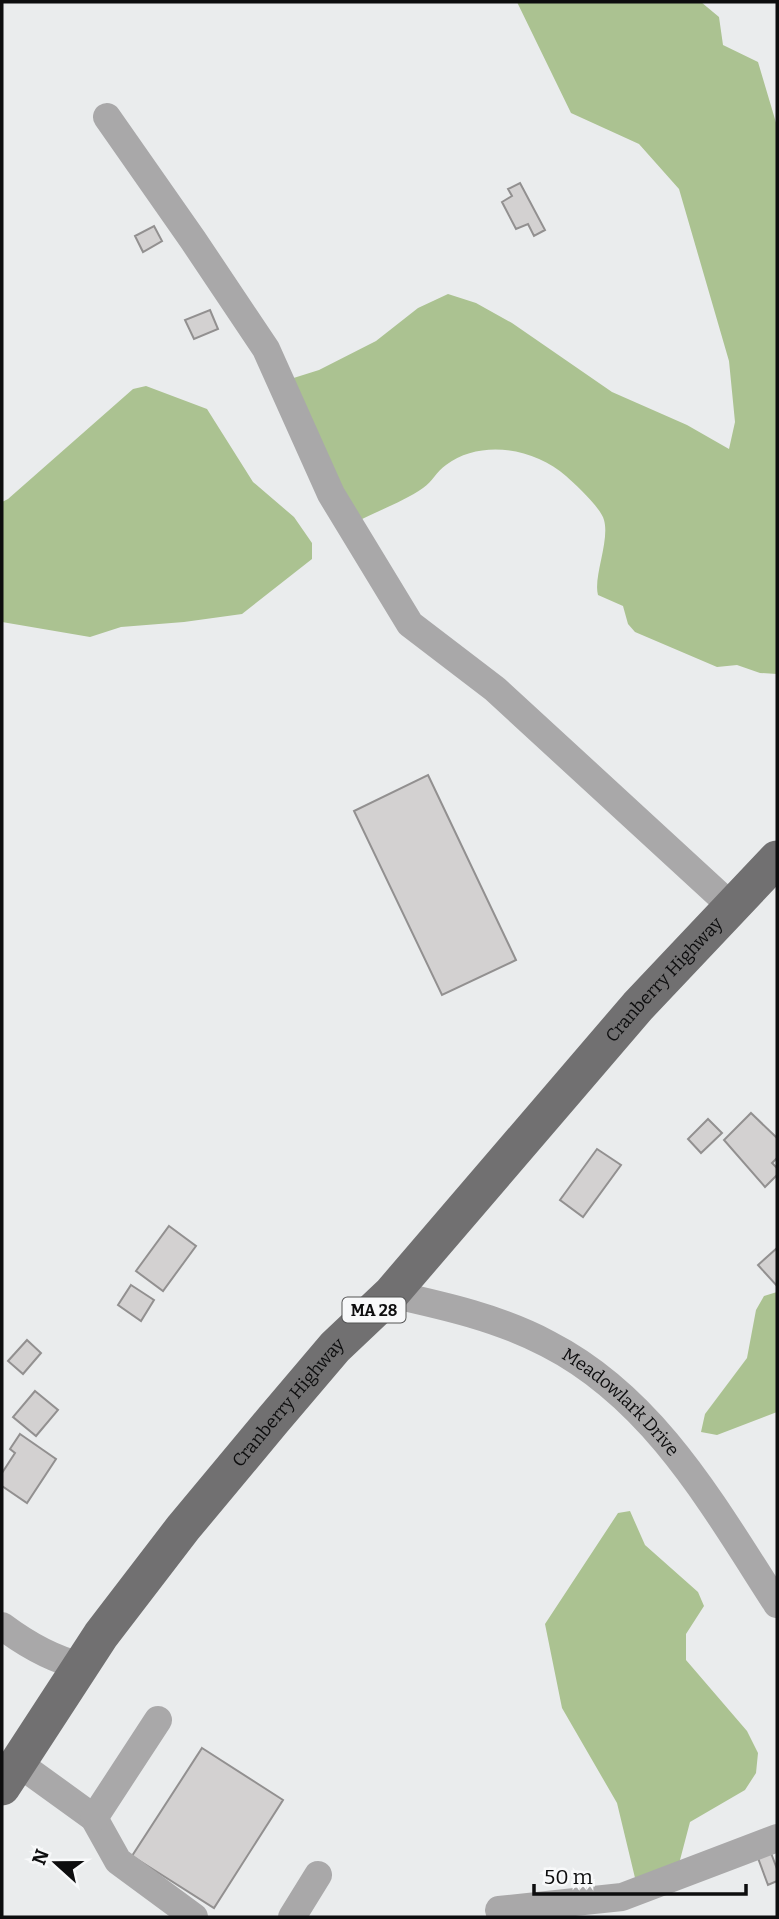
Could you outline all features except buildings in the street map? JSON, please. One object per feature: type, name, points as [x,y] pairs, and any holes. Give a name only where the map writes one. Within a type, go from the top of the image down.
[{"type":"main road","name":"Cranberry Highway","points":[[10,1775],[101,1635],[183,1528],[335,1347],[391,1294],[565,1089],[777,859]]},
{"type":"street","points":[[107,117],[266,349],[331,494],[410,624],[495,689],[731,906]]},
{"type":"street","name":"Meadowlark Drive","points":[[391,1294],[493,1320],[547,1343],[592,1371],[635,1408],[672,1447],[777,1604]]},
{"type":"street","points":[[2,1626],[39,1650],[64,1662],[81,1666]]},
{"type":"street","points":[[94,1818],[158,1720]]},
{"type":"street","points":[[10,1775],[94,1818],[118,1861],[194,1917]]},
{"type":"street","points":[[499,1910],[622,1897],[777,1838]]},
{"type":"street","points":[[292,1917],[318,1875]]},
{"type":"green space","points":[[517,2],[701,2],[719,17],[723,45],[758,62],[777,126],[777,674],[760,673],[737,665],[717,667],[635,632],[628,624],[623,606],[598,595],[605,538],[602,515],[566,476],[553,466],[523,453],[491,450],[460,457],[443,467],[426,486],[415,493],[356,522],[284,381],[319,370],[376,341],[418,308],[448,294],[476,303],[512,323],[612,392],[687,425],[729,449],[735,422],[729,361],[679,189],[639,144],[571,113]]},
{"type":"green space","points":[[146,386],[207,409],[253,482],[294,517],[312,543],[312,559],[242,614],[121,627],[90,637],[2,622],[2,502],[133,389]]},
{"type":"green space","points":[[777,1292],[777,1412],[717,1435],[701,1432],[705,1414],[747,1358],[756,1310],[764,1296]]},
{"type":"green space","points":[[630,1511],[645,1545],[698,1592],[704,1606],[686,1634],[686,1660],[747,1731],[758,1753],[756,1773],[745,1790],[690,1822],[675,1879],[636,1882],[617,1803],[562,1708],[545,1624],[618,1513]]}]
